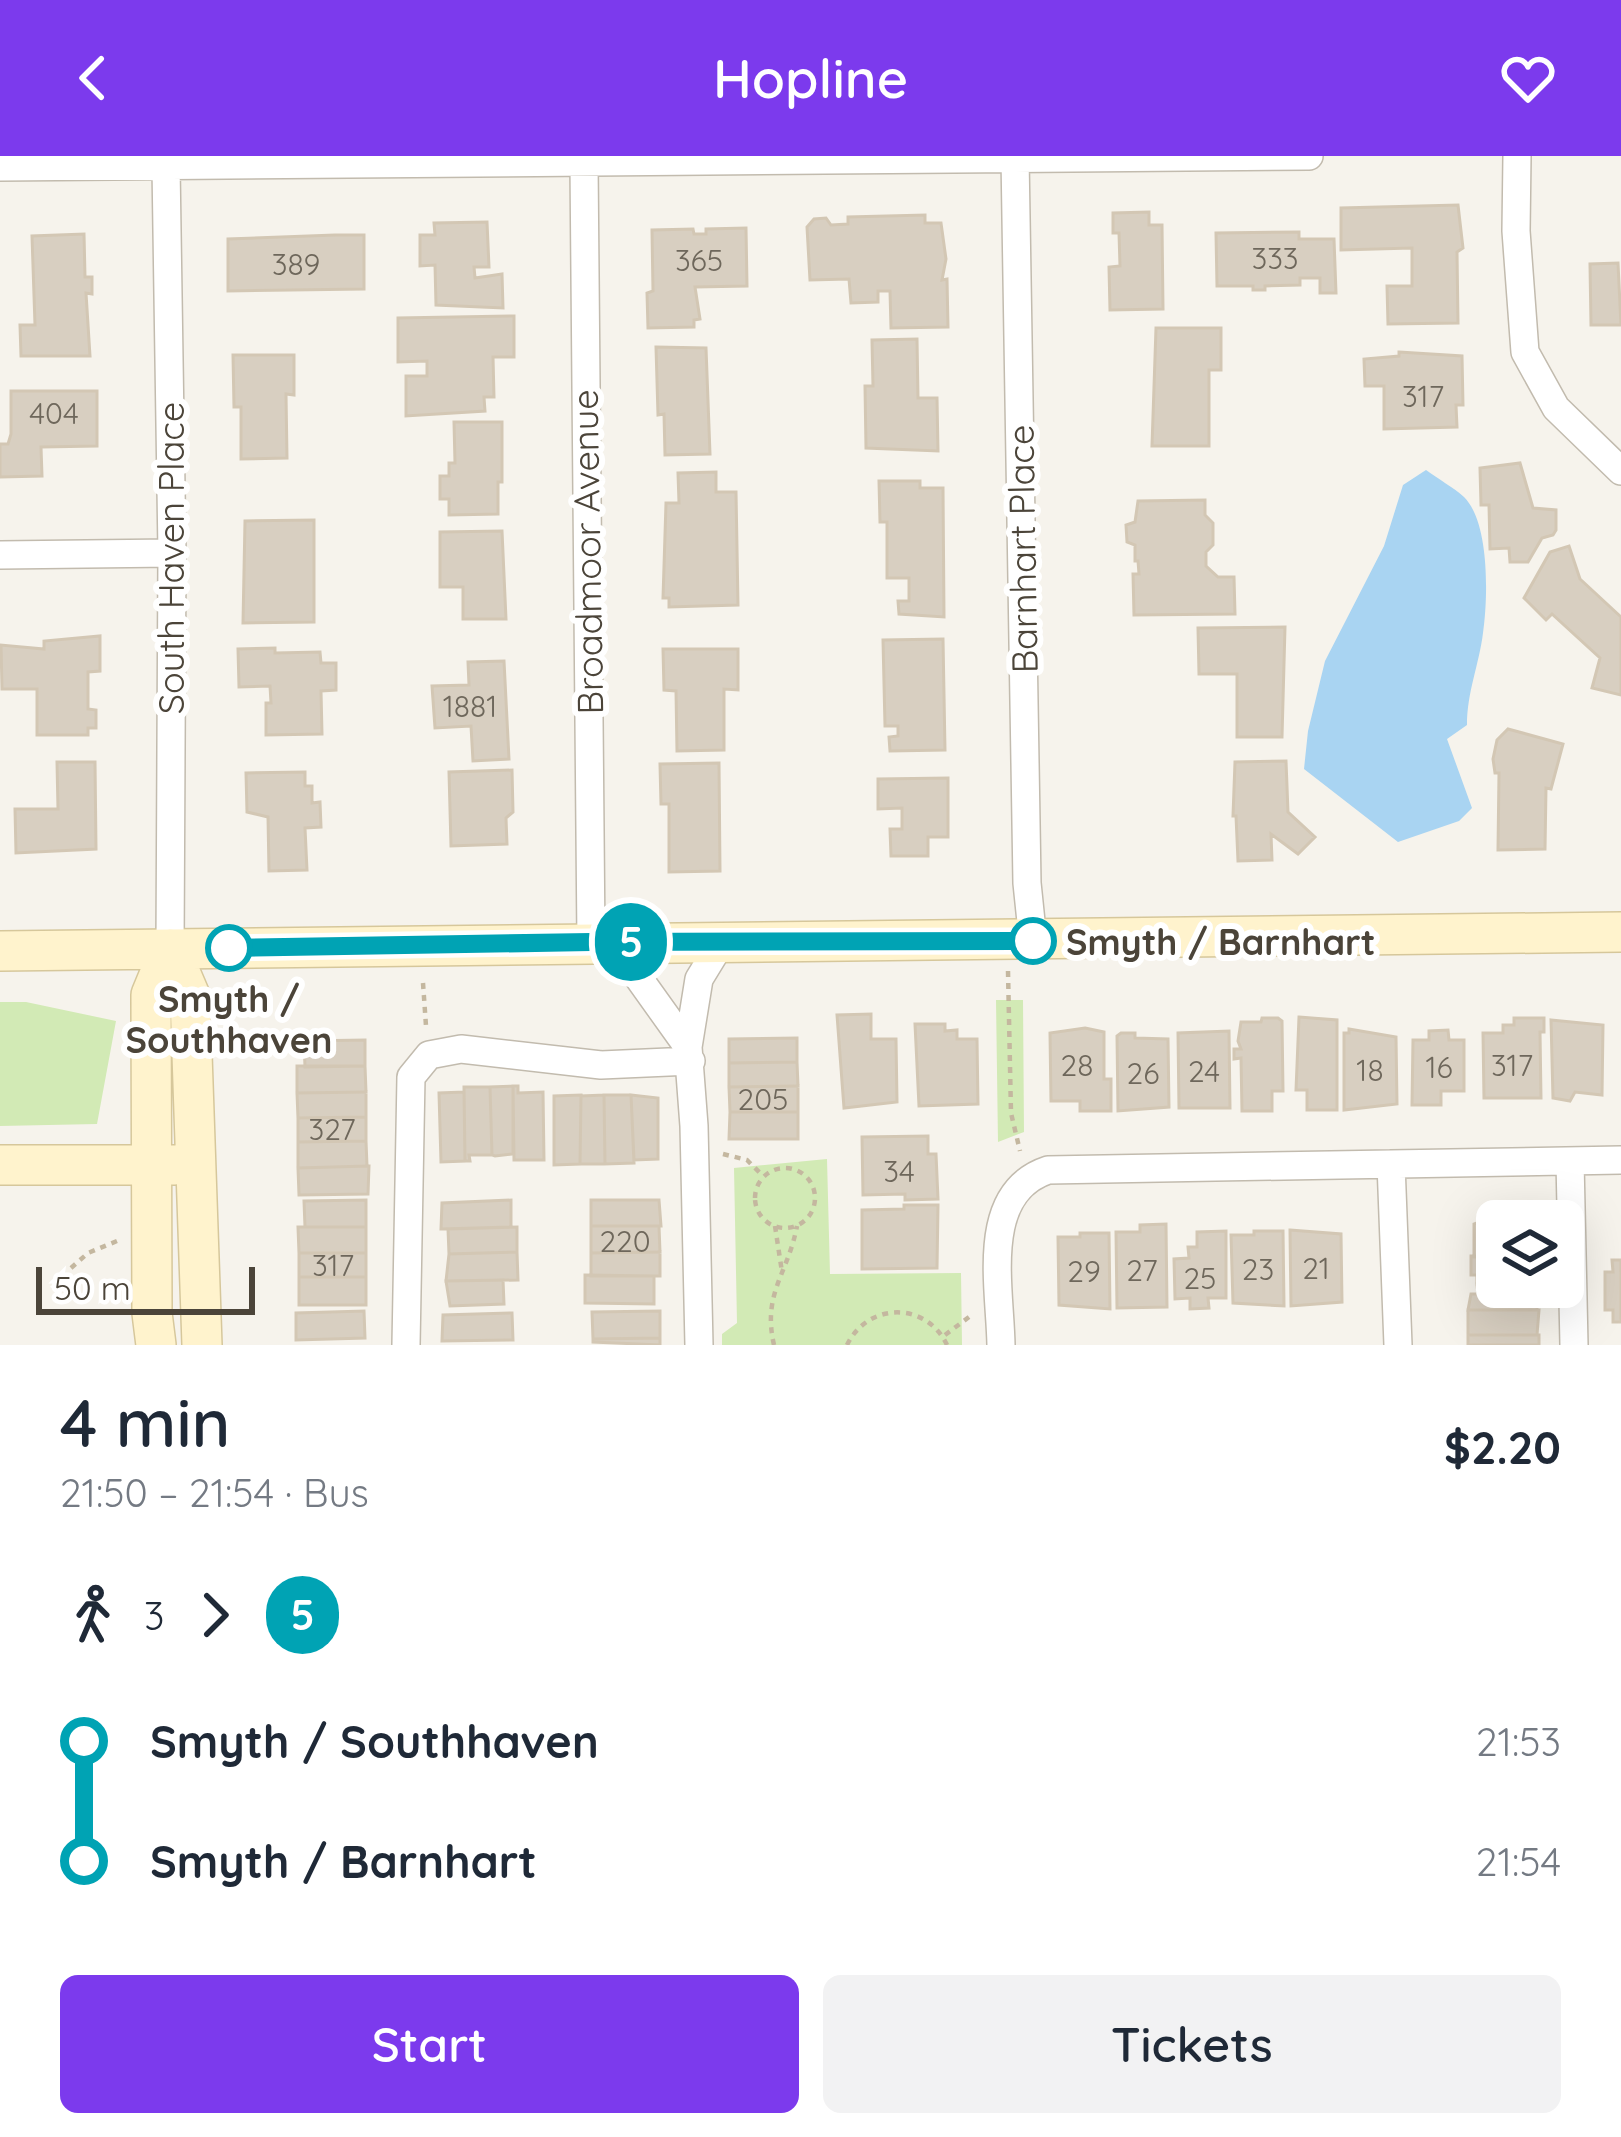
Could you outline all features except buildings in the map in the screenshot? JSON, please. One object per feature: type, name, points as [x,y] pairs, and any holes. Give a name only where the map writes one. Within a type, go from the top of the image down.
[{"type":"main road","points":[[0,951],[1621,932]]},
{"type":"main road","points":[[156,1345],[151,995],[170,950]]},
{"type":"main road","points":[[170,950],[190,995],[202,1345]]},
{"type":"main road","points":[[0,1165],[196,1166]]},
{"type":"street","points":[[0,167],[1309,156]]},
{"type":"street","points":[[1517,156],[1516,231],[1525,352],[1556,408],[1621,471]]},
{"type":"street","name":"Barnhart Place","points":[[1015,157],[1027,860],[1020,941]]},
{"type":"street","name":"Broadmoor Avenue","points":[[584,163],[602,942]]},
{"type":"street","name":"South Haven Place","points":[[166,166],[172,553],[170,950]]},
{"type":"street","points":[[0,555],[172,553]]},
{"type":"street","points":[[602,942],[689,1054]]},
{"type":"street","points":[[699,1345],[689,1054],[699,979],[721,944]]},
{"type":"street","points":[[406,1345],[411,1077],[429,1055],[461,1048],[601,1065],[689,1054]]},
{"type":"street","points":[[1001,1345],[1000,1220],[1009,1197],[1026,1180],[1048,1170],[1621,1160]]},
{"type":"street","points":[[1570,1161],[1574,1345]]},
{"type":"street","points":[[1391,1164],[1398,1345]]},
{"type":"path","points":[[1020,941],[1011,1113],[1026,1180]]},
{"type":"path","points":[[423,983],[429,1055]]},
{"type":"path","points":[[694,1152],[747,1160],[764,1177]]},
{"type":"path","points":[[774,1345],[768,1322],[774,1282],[782,1272],[791,1258],[797,1225],[812,1211],[815,1190],[793,1168],[782,1167],[764,1177],[755,1199],[758,1210],[775,1226],[782,1272]]},
{"type":"path","points":[[775,1226],[797,1225]]},
{"type":"path","points":[[71,1268],[88,1253],[134,1235]]},
{"type":"path","points":[[847,1345],[862,1324],[890,1312],[920,1317],[933,1325],[947,1345]]},
{"type":"green space","points":[[996,1000],[1023,1000],[1024,1132],[998,1142]]},
{"type":"green space","points":[[0,1002],[26,1002],[116,1021],[97,1124],[0,1126]]},
{"type":"green space","points":[[827,1159],[830,1274],[961,1273],[962,1345],[722,1345],[722,1334],[737,1323],[734,1168]]},
{"type":"water","points":[[1426,470],[1464,497],[1483,542],[1485,618],[1467,725],[1447,739],[1472,808],[1459,821],[1398,842],[1304,769],[1325,661],[1384,546],[1403,485]]},
{"type":"bus line","name":"5","points":[[229,948],[1033,941]]},
{"type":"place","name":"Smyth / Barnhart","points":[[1033,941]]},
{"type":"place","name":"Smyth / Southhaven","points":[[229,948]]}]
